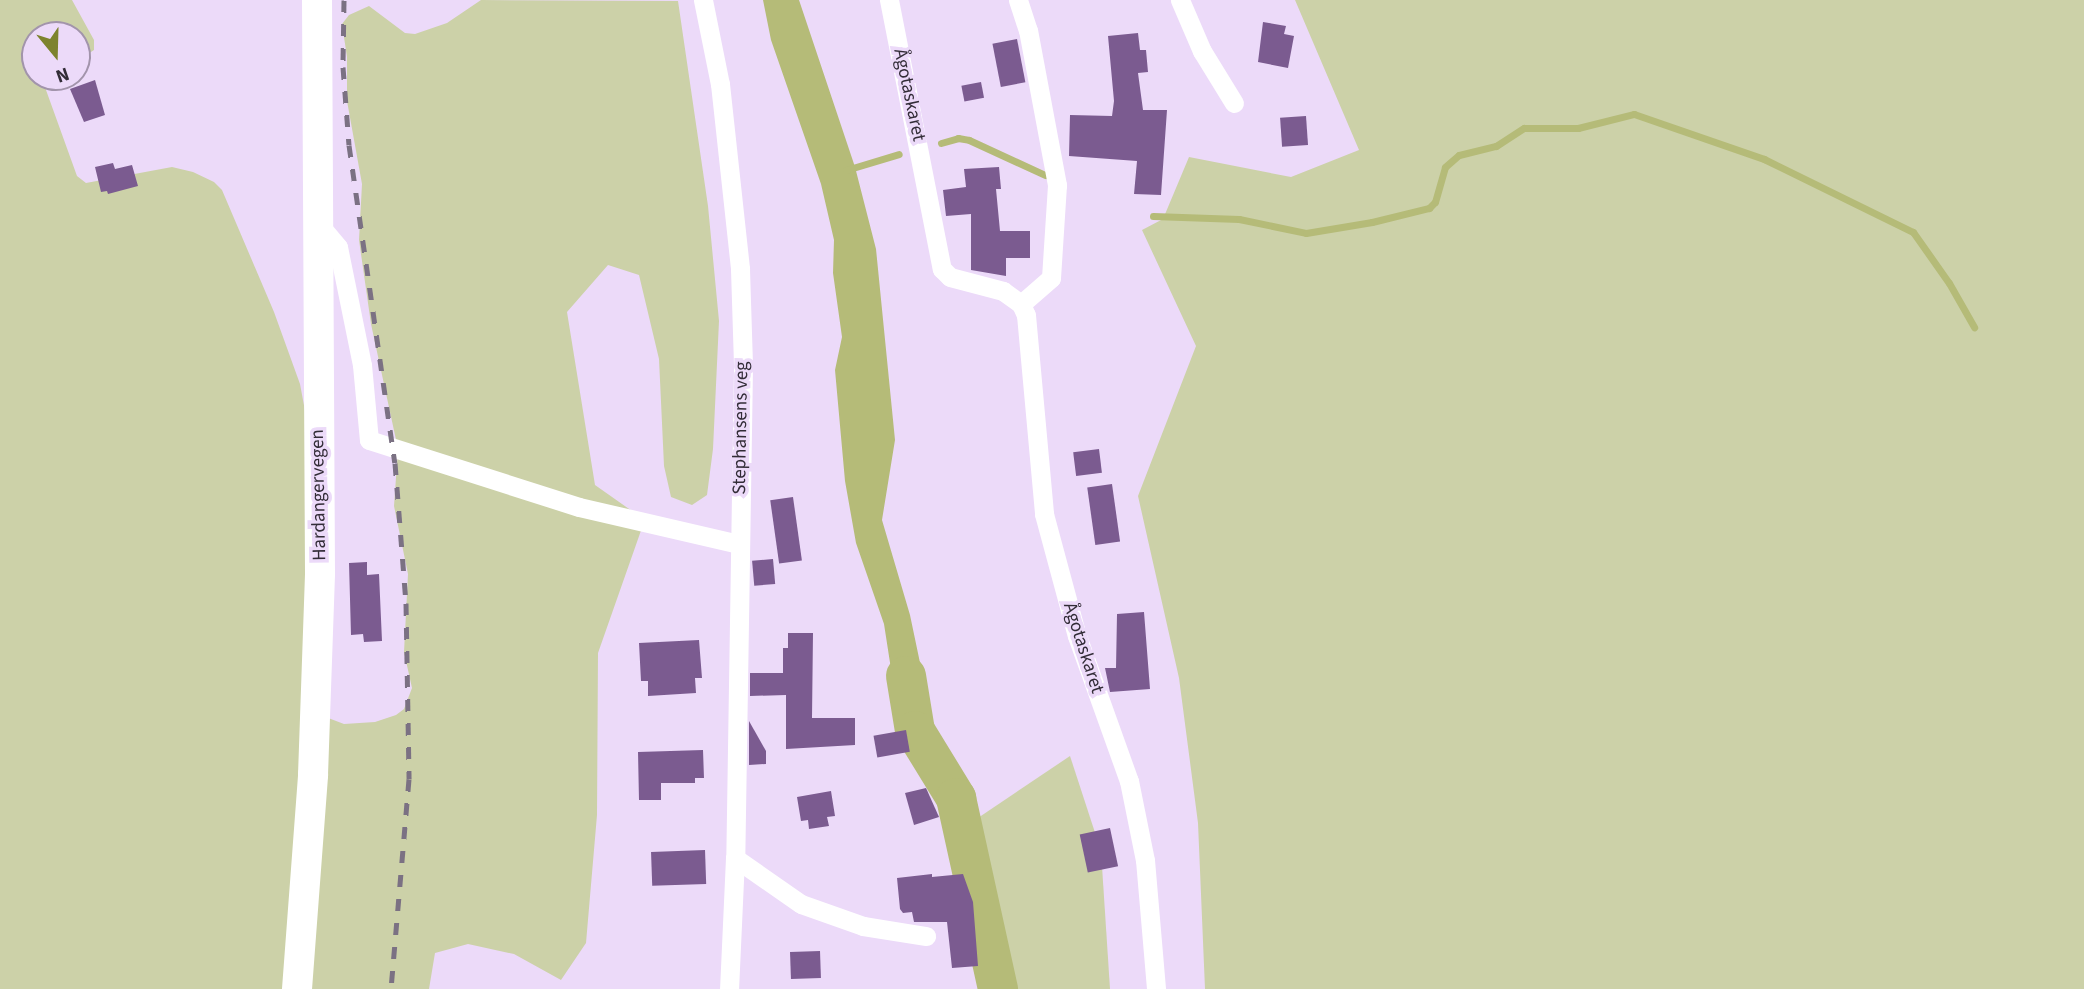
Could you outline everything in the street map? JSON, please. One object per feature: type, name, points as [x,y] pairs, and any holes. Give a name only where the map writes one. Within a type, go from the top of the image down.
[{"type":"main road","name":"Hardangervegen","points":[[297,989],[317,675],[317,0]]},
{"type":"street","name":"Stephansens veg","points":[[704,0],[720,84],[740,269],[743,367],[735,859],[729,989]]},
{"type":"street","name":"Ågotaskaret","points":[[889,0],[942,269],[950,276],[1003,291],[1021,304],[1029,326],[1036,441],[1044,514],[1077,636],[1129,781],[1145,860],[1156,989]]},
{"type":"street","points":[[1018,0],[1028,30],[1057,186],[1051,278],[1021,304]]},
{"type":"street","points":[[1180,0],[1202,51],[1234,103]]},
{"type":"street","points":[[317,221],[338,247],[362,365],[369,440],[579,507],[739,544]]},
{"type":"street","points":[[735,859],[801,904],[863,926],[926,936]]},
{"type":"shaded area","points":[[0,0],[72,0],[84,21],[21,21],[21,91],[46,91],[77,176],[86,183],[172,167],[193,172],[214,182],[222,190],[274,312],[300,384],[306,416],[323,716],[344,724],[375,722],[396,715],[404,709],[412,688],[404,652],[408,574],[394,506],[398,449],[371,324],[359,240],[362,184],[347,101],[347,57],[342,24],[349,15],[369,6],[405,33],[415,34],[447,23],[481,0],[678,1],[708,206],[719,321],[713,449],[707,495],[692,505],[671,497],[664,466],[659,359],[639,275],[608,265],[567,312],[595,485],[649,523],[644,522],[598,653],[597,815],[586,943],[561,980],[514,954],[468,944],[435,953],[429,989],[0,989]]},
{"type":"shaded area","points":[[763,0],[799,0],[855,167],[876,249],[895,440],[882,520],[910,615],[928,701],[915,731],[901,709],[893,682],[884,624],[856,543],[845,481],[835,370],[842,337],[833,273],[834,240],[821,184],[771,40]]},
{"type":"shaded area","points":[[1295,0],[2084,0],[2084,989],[1205,989],[1198,823],[1179,678],[1138,496],[1196,346],[1142,230],[1163,219],[1189,157],[1291,177],[1359,150]]},
{"type":"shaded area","points":[[91,35],[94,40],[94,50],[91,52]]},
{"type":"shaded area","points":[[1070,756],[1101,851],[1110,989],[998,989],[963,828]]},
{"type":"building","points":[[1263,22],[1286,26],[1284,34],[1294,36],[1288,68],[1258,62]]},
{"type":"building","points":[[1138,33],[1140,50],[1146,50],[1148,72],[1138,73],[1143,110],[1167,110],[1161,195],[1134,194],[1137,161],[1069,156],[1070,115],[1112,116],[1114,101],[1108,36]]},
{"type":"building","points":[[1017,39],[1025,82],[1001,87],[992,44]]},
{"type":"building","points":[[95,80],[105,115],[84,122],[71,91],[91,91],[91,81]]},
{"type":"building","points":[[981,82],[984,98],[964,102],[961,86]]},
{"type":"building","points":[[1306,116],[1308,145],[1282,147],[1280,118]]},
{"type":"building","points":[[113,163],[115,169],[132,165],[138,186],[108,194],[107,191],[101,192],[95,167]]},
{"type":"building","points":[[999,167],[1001,189],[996,189],[1000,231],[1030,231],[1030,258],[1006,258],[1006,276],[971,270],[971,214],[946,216],[943,190],[966,187],[964,169]]},
{"type":"building","points":[[1099,449],[1102,473],[1076,476],[1073,452]]},
{"type":"building","points":[[1112,484],[1120,541],[1095,545],[1087,487]]},
{"type":"building","points":[[793,497],[802,560],[779,564],[770,500]]},
{"type":"building","points":[[773,559],[775,584],[754,586],[752,561]]},
{"type":"building","points":[[367,562],[367,575],[379,574],[382,641],[364,642],[363,634],[351,635],[349,563]]},
{"type":"building","points":[[1144,612],[1150,689],[1110,692],[1105,668],[1116,668],[1117,614]]},
{"type":"building","points":[[788,633],[813,633],[812,718],[855,718],[855,745],[786,749],[786,695],[750,696],[750,673],[783,673],[783,648],[788,648]]},
{"type":"building","points":[[699,640],[702,678],[695,678],[696,693],[648,696],[648,681],[641,681],[639,643]]},
{"type":"building","points":[[749,721],[766,751],[766,764],[749,765]]},
{"type":"building","points":[[906,730],[910,752],[877,757],[874,736]]},
{"type":"building","points":[[703,750],[704,778],[695,778],[695,783],[661,783],[661,800],[639,800],[638,752]]},
{"type":"building","points":[[926,788],[939,817],[914,825],[905,793]]},
{"type":"building","points":[[831,791],[835,816],[827,817],[829,826],[809,829],[808,820],[801,821],[797,797]]},
{"type":"building","points":[[1110,828],[1118,866],[1088,873],[1080,834]]},
{"type":"building","points":[[705,850],[706,884],[652,886],[651,852]]},
{"type":"building","points":[[932,874],[932,877],[963,874],[973,902],[978,966],[952,968],[947,922],[914,922],[912,912],[903,913],[900,909],[897,878]]},
{"type":"building","points":[[820,951],[821,978],[791,979],[790,952]]},
{"type":"waterway","points":[[1153,216],[1239,219],[1306,233],[1372,222],[1429,208],[1435,202],[1445,167],[1459,155],[1496,146],[1524,128],[1578,128],[1634,114],[1764,159],[1913,232],[1949,283],[1974,327]]},
{"type":"waterway","points":[[941,143],[958,138],[969,140],[1045,175]]},
{"type":"waterway","points":[[846,170],[899,154]]},
{"type":"waterway","points":[[906,676],[915,731],[956,798],[998,989]]},
{"type":"railway","points":[[344,0],[343,67],[349,145],[395,463],[406,603],[409,779],[391,989]]}]
